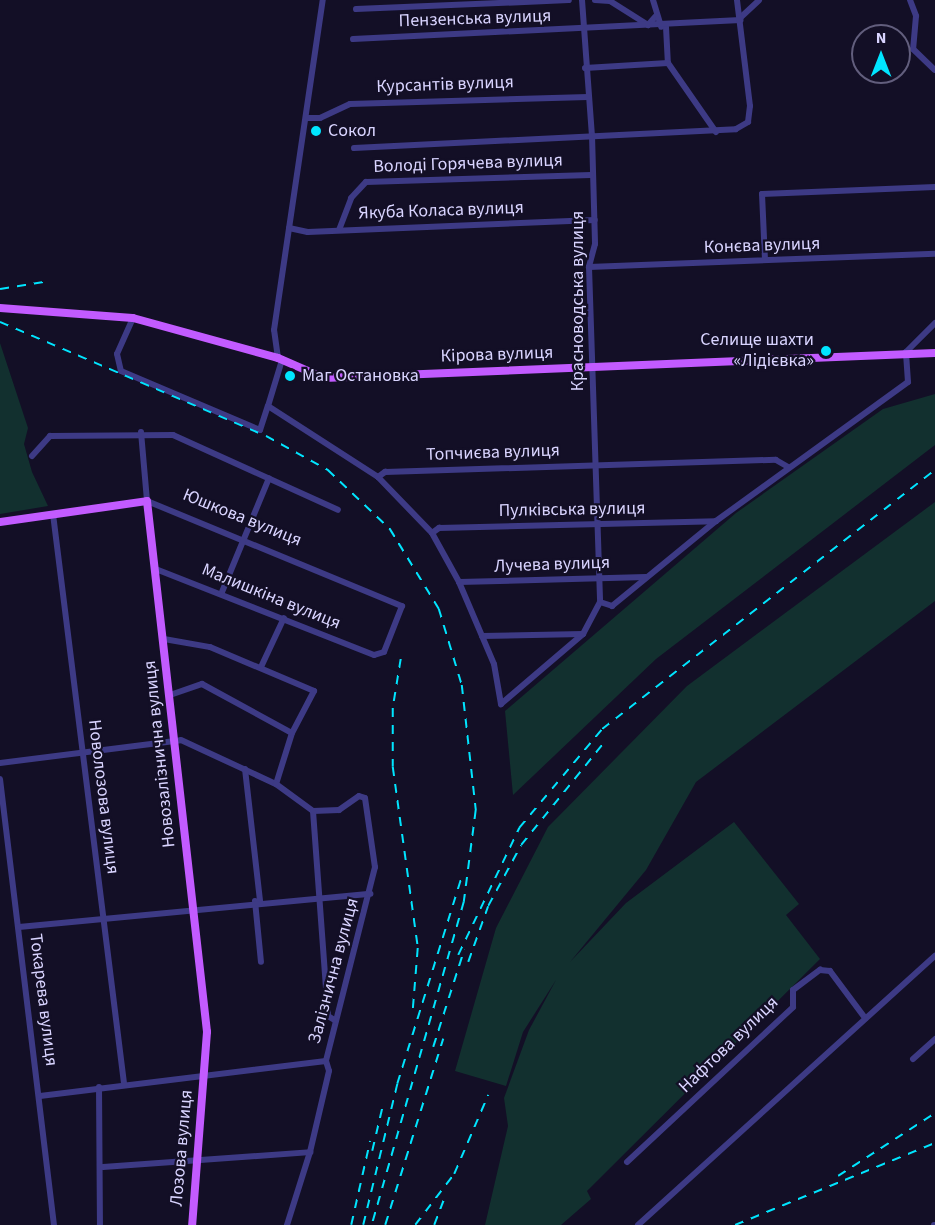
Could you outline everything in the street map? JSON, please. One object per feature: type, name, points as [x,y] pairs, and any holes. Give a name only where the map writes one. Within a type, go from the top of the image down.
[{"type":"main road","name":"Кірова вулиця","points":[[0,308],[133,318],[280,359],[324,378],[592,368],[906,352],[935,353]]},
{"type":"main road","name":"Юшкова вулиця","points":[[0,522],[147,501]]},
{"type":"main road","name":"Новозалізнична вулиця","points":[[147,501],[176,740],[207,1032],[204,1073]]},
{"type":"main road","name":"Лозова вулиця","points":[[192,1225],[204,1073]]},
{"type":"street","points":[[133,318],[117,354],[121,371],[260,430],[280,359],[274,330],[323,0]]},
{"type":"street","points":[[356,9],[569,0]]},
{"type":"street","name":"Красноводська вулиця","points":[[582,0],[585,68],[592,135],[591,175],[595,220],[589,267],[600,602]]},
{"type":"street","points":[[595,0],[610,1],[648,25],[655,17]]},
{"type":"street","points":[[653,0],[655,17],[663,27],[668,63],[716,132]]},
{"type":"street","points":[[354,148],[592,135],[716,132],[748,122],[737,0]]},
{"type":"street","points":[[740,19],[759,0]]},
{"type":"street","points":[[910,0],[916,16],[912,49],[935,70]]},
{"type":"street","name":"Пензенська вулиця","points":[[353,39],[585,30],[648,25],[663,27],[740,19]]},
{"type":"street","points":[[585,68],[668,63]]},
{"type":"street","name":"Курсантів вулиця","points":[[306,118],[320,118],[351,104],[588,97]]},
{"type":"street","name":"Володі Горячева вулиця","points":[[339,230],[351,198],[366,182],[591,175]]},
{"type":"street","points":[[765,261],[762,194],[935,187]]},
{"type":"street","name":"Якуба Коласа вулиця","points":[[290,228],[339,230],[595,220]]},
{"type":"street","name":"Конєва вулиця","points":[[589,267],[935,254]]},
{"type":"street","points":[[268,406],[378,477],[432,533],[459,582],[482,636],[501,704],[583,634],[600,602],[612,606],[716,521],[908,382],[906,352],[935,323]]},
{"type":"street","points":[[32,456],[50,436],[141,432],[173,435],[338,510]]},
{"type":"street","name":"Новозалізнична вулиця","points":[[141,432],[147,501]]},
{"type":"street","name":"Топчиєва вулиця","points":[[378,477],[385,472],[776,459],[789,467]]},
{"type":"street","points":[[222,592],[269,478]]},
{"type":"street","name":"Юшкова вулиця","points":[[147,501],[245,537],[401,602],[384,652],[374,655]]},
{"type":"street","name":"Новолозова вулиця","points":[[53,514],[124,1083]]},
{"type":"street","name":"Пулківська вулиця","points":[[432,533],[439,528],[716,521]]},
{"type":"street","name":"Малишкіна вулиця","points":[[156,569],[222,592],[374,655]]},
{"type":"street","name":"Лучева вулиця","points":[[459,582],[646,577]]},
{"type":"street","points":[[261,667],[284,618]]},
{"type":"street","points":[[482,636],[583,634]]},
{"type":"street","points":[[164,639],[210,647],[314,691],[292,733],[276,784]]},
{"type":"street","points":[[170,695],[202,684],[292,733]]},
{"type":"street","points":[[0,763],[176,740],[276,784],[313,811],[328,1016],[336,1021]]},
{"type":"street","points":[[245,769],[261,962]]},
{"type":"street","name":"Токарева вулиця","points":[[0,779],[54,1225]]},
{"type":"street","name":"Залізнична вулиця","points":[[287,1225],[310,1152],[329,1071],[326,1060],[370,894],[375,844],[365,798],[359,796],[339,810],[313,811]]},
{"type":"street","points":[[19,927],[257,901],[370,894]]},
{"type":"street","points":[[638,1225],[935,956]]},
{"type":"street","name":"Нафтова вулиця","points":[[627,1162],[793,1007],[794,990],[820,970],[830,971],[865,1018]]},
{"type":"street","points":[[913,1059],[935,1039]]},
{"type":"street","points":[[40,1096],[124,1083],[326,1060]]},
{"type":"street","points":[[99,1087],[103,1167],[100,1225]]},
{"type":"street","points":[[103,1167],[310,1152]]},
{"type":"green space","points":[[0,343],[28,428],[24,444],[32,472],[48,506],[0,514]]},
{"type":"green space","points":[[935,394],[935,445],[656,659],[513,795],[505,711],[736,513],[883,409]]},
{"type":"green space","points":[[935,502],[935,601],[696,782],[646,870],[570,962],[626,903],[734,822],[799,904],[786,915],[820,959],[587,1191],[591,1199],[561,1225],[485,1225],[508,1126],[504,1098],[529,1030],[556,980],[523,1032],[506,1086],[455,1071],[496,928],[548,827],[687,686]]},
{"type":"railway","points":[[0,289],[43,282]]},
{"type":"railway","points":[[0,322],[266,436],[328,470],[390,529],[439,609],[462,685],[476,810],[464,902],[372,1225]]},
{"type":"railway","points":[[458,955],[519,828],[602,729],[935,470]]},
{"type":"railway","points":[[401,659],[393,708],[393,767],[418,948],[413,1010]]},
{"type":"railway","points":[[468,962],[488,906],[521,845],[606,740]]},
{"type":"railway","points":[[363,1225],[397,1084],[461,879]]},
{"type":"railway","points":[[433,1047],[464,950]]},
{"type":"railway","points":[[385,1225],[443,1039]]},
{"type":"railway","points":[[415,1225],[454,1174],[488,1095]]},
{"type":"railway","points":[[372,1151],[383,1104]]},
{"type":"railway","points":[[838,1176],[935,1113]]},
{"type":"railway","points":[[351,1225],[370,1141]]},
{"type":"railway","points":[[735,1225],[935,1143]]},
{"type":"railway","points":[[434,1225],[444,1199]]},
{"type":"place","name":"Сокол","points":[[316,131]]},
{"type":"place","name":"Селище шахти «Лідієвка»","points":[[826,351]]},
{"type":"place","name":"Маг Остановка","points":[[290,376]]}]
